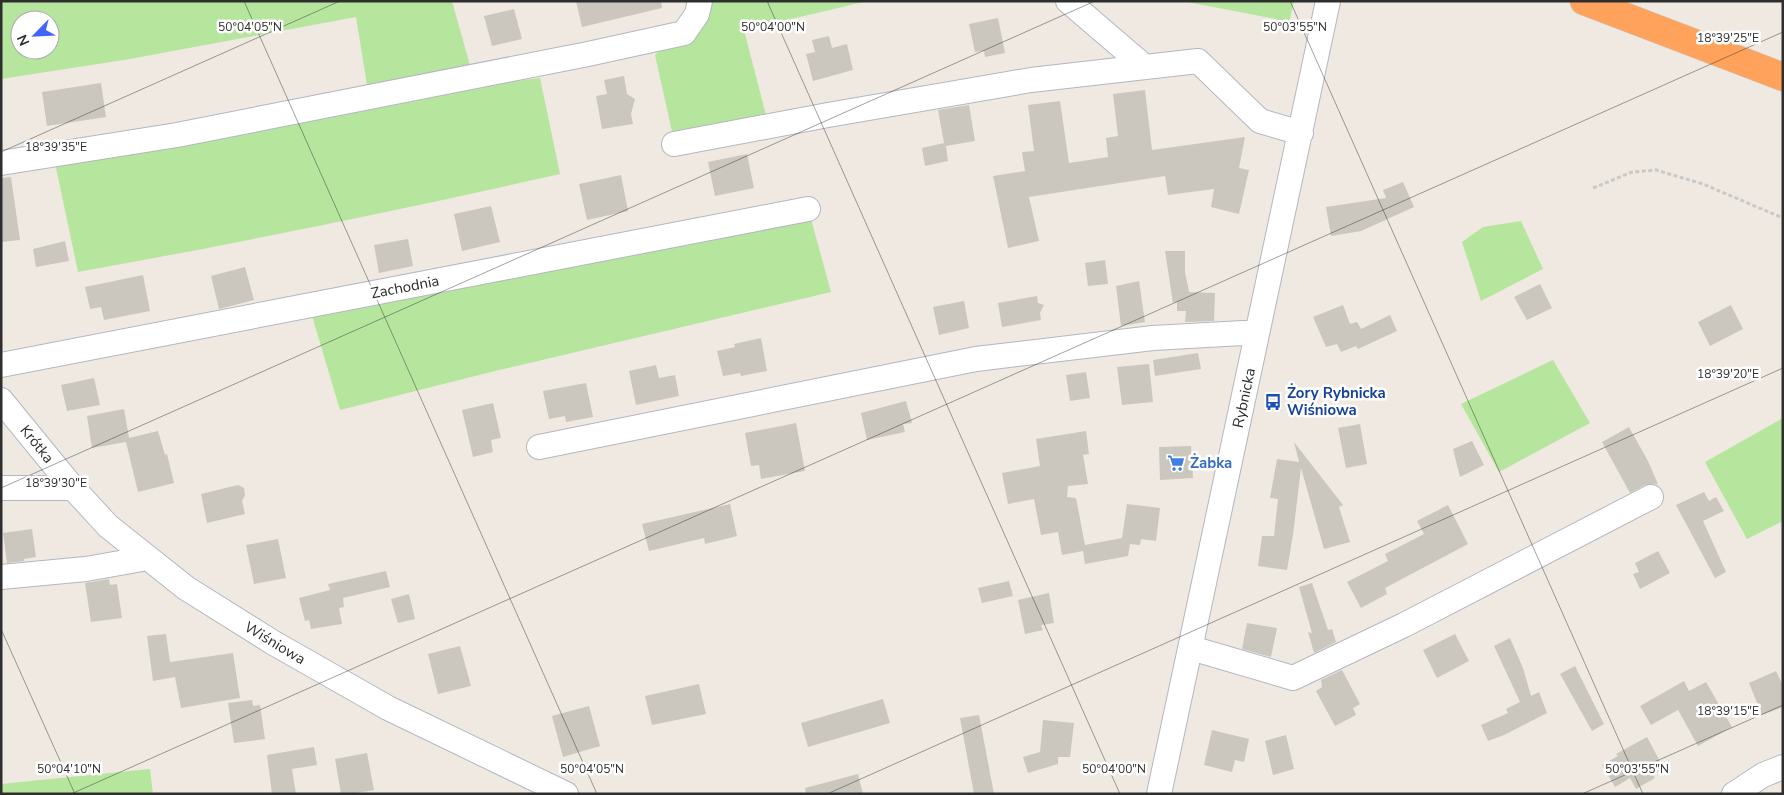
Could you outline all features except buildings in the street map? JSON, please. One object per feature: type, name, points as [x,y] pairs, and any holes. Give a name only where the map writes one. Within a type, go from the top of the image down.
[{"type":"highway","points":[[1584,1],[1783,77]]},
{"type":"street","points":[[1,162],[177,135],[588,54],[684,33],[697,14],[700,1]]},
{"type":"street","points":[[1068,1],[1145,67]]},
{"type":"street","name":"Rybnicka","points":[[1159,794],[1327,8]]},
{"type":"street","points":[[674,144],[1031,80],[1198,61],[1260,120],[1301,133]]},
{"type":"street","name":"Zachodnia","points":[[1,365],[808,209]]},
{"type":"street","points":[[539,447],[976,359],[1153,338],[1243,333],[1257,334]]},
{"type":"street","name":"Krótka","points":[[1,400],[73,488]]},
{"type":"street","points":[[1,488],[73,488]]},
{"type":"street","name":"Wiśniowa","points":[[73,488],[108,526],[186,588],[272,642],[380,703],[566,794]]},
{"type":"street","points":[[1191,648],[1293,678],[1404,625],[1651,497]]},
{"type":"street","points":[[1,577],[86,569],[148,558]]},
{"type":"street","points":[[1734,794],[1763,775],[1783,767]]},
{"type":"path","points":[[1593,188],[1632,172],[1656,170],[1702,184],[1783,218]]},
{"type":"green space","points":[[1,1],[452,1],[471,69],[367,85],[356,17],[130,59],[1,79]]},
{"type":"green space","points":[[709,1],[868,1],[744,30],[768,123],[673,136],[655,55]]},
{"type":"green space","points":[[1182,1],[1294,1],[1288,27],[1276,19]]},
{"type":"green space","points":[[540,78],[560,174],[320,226],[78,272],[55,163],[452,89]]},
{"type":"green space","points":[[811,219],[831,292],[495,371],[340,410],[312,316]]},
{"type":"green space","points":[[1521,221],[1543,269],[1481,301],[1462,242],[1483,227]]},
{"type":"green space","points":[[1553,360],[1590,423],[1499,472],[1461,404]]},
{"type":"green space","points":[[1783,418],[1783,521],[1747,539],[1705,462]]},
{"type":"green space","points":[[150,769],[153,794],[1,794],[1,784]]},
{"type":"place","name":"Żory Rybnicka Wiśniowa","points":[[1273,402]]},
{"type":"place","name":"Żabka","points":[[1176,463]]}]
